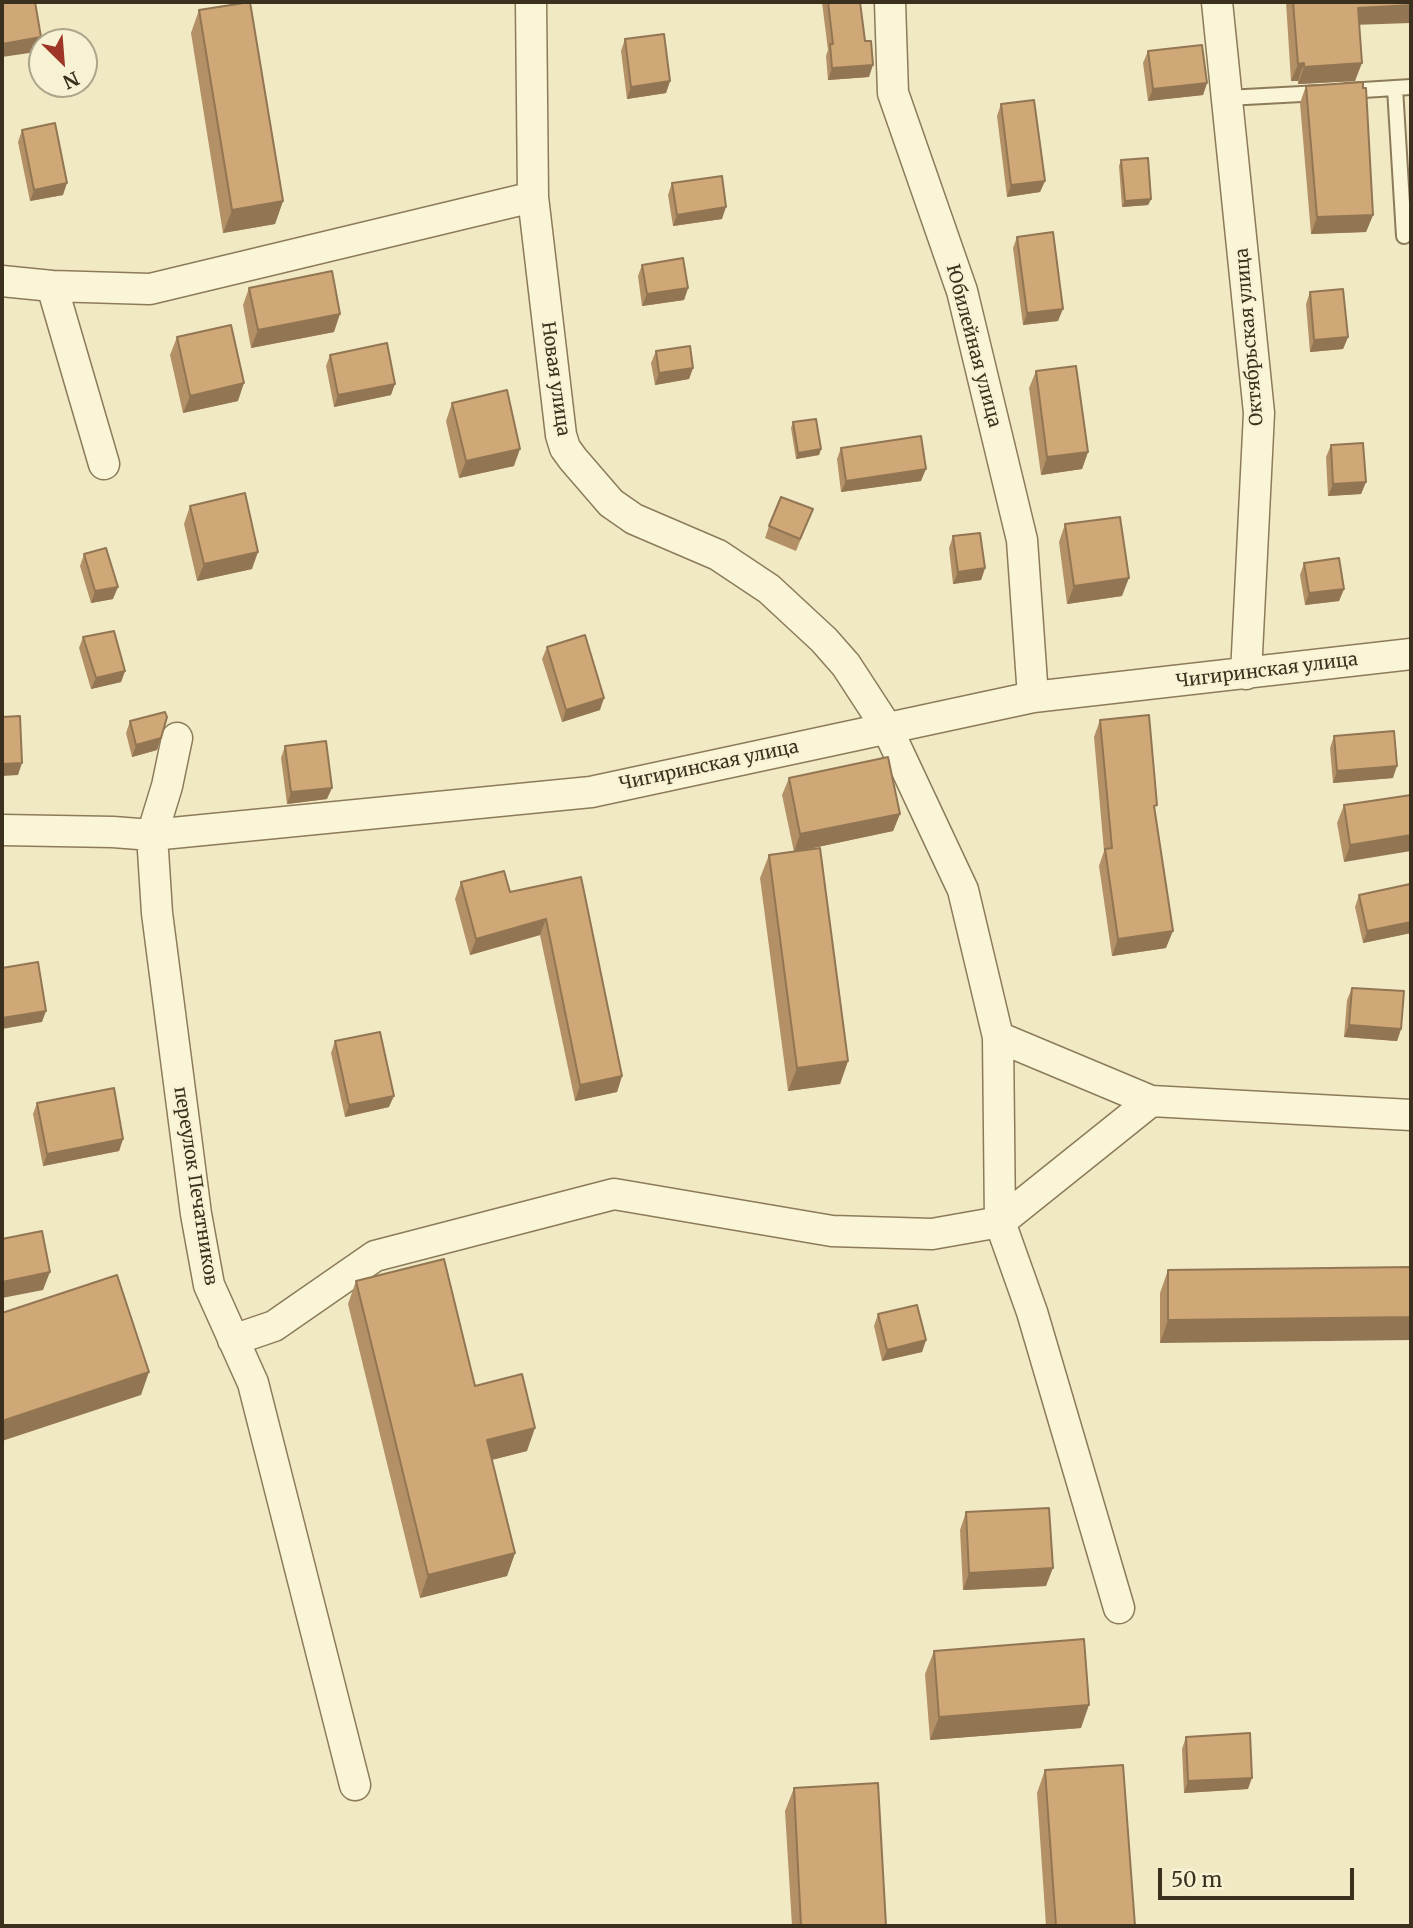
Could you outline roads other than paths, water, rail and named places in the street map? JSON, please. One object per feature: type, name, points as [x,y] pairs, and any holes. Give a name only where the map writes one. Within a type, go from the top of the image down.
[{"type":"street","name":"Новая улица","points":[[531,2],[533,197],[561,435],[565,448],[611,503],[634,519],[718,555],[769,589],[824,639],[846,665],[887,728],[963,890],[998,1037],[1000,1222],[1032,1312],[1119,1608]]},
{"type":"street","name":"Юбилейная улица","points":[[890,2],[892,93],[962,291],[1022,540],[1033,696]]},
{"type":"street","name":"Октябрьская улица","points":[[1217,2],[1259,413],[1246,674]]},
{"type":"street","points":[[2,281],[52,286],[150,289],[533,197]]},
{"type":"street","points":[[52,286],[104,464]]},
{"type":"street","name":"Чигиринская улица","points":[[2,830],[152,835],[591,792],[1033,696],[1411,654]]},
{"type":"street","name":"переулок Печатников","points":[[177,738],[167,786],[152,835],[157,913],[196,1214],[209,1285],[253,1383],[355,1785]]},
{"type":"street","points":[[998,1037],[1152,1101],[1411,1115]]},
{"type":"street","points":[[233,1340],[274,1326],[375,1256],[614,1194],[832,1231],[932,1234],[1000,1222],[1152,1101]]},
{"type":"lane","points":[[1227,98],[1411,87]]},
{"type":"lane","points":[[1395,88],[1404,236]]}]
